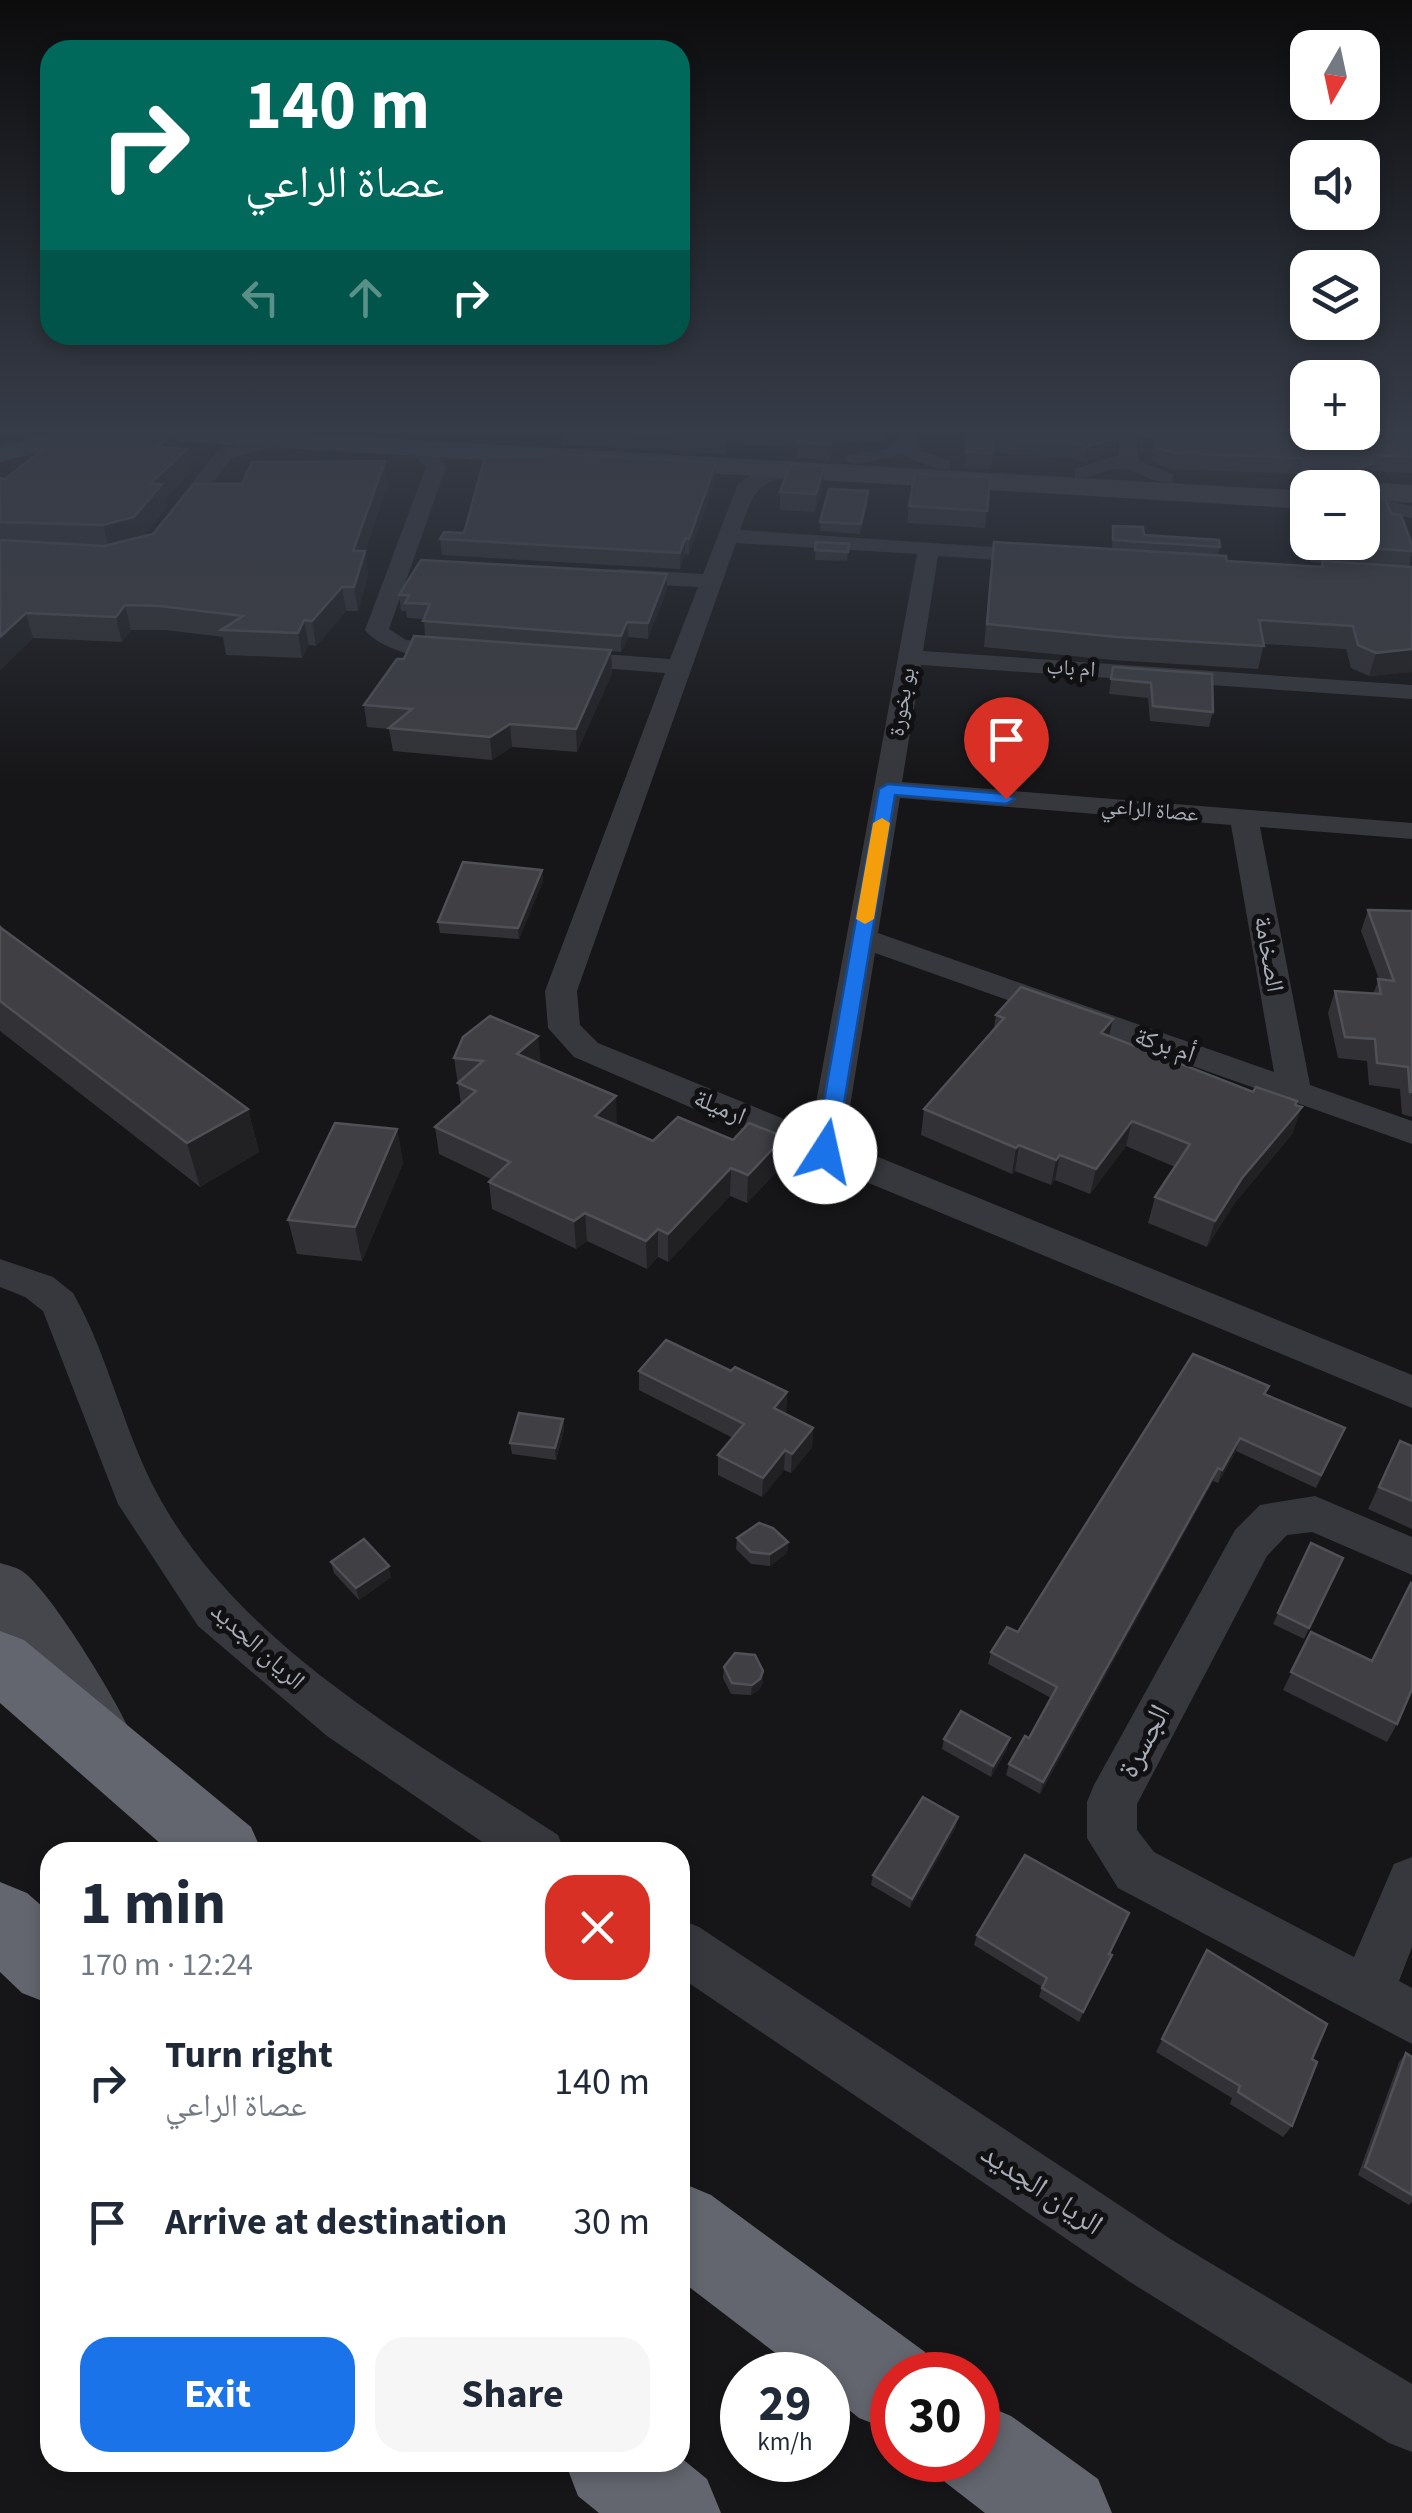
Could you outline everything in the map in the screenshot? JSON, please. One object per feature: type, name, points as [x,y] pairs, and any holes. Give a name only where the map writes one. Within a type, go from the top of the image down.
[{"type":"highway","points":[[0,1660],[213,1842]]},
{"type":"highway","points":[[0,1920],[40,1955]]},
{"type":"highway","points":[[690,2234],[870,2368]]},
{"type":"highway","points":[[1000,2465],[1064,2513]]},
{"type":"highway","points":[[624,2472],[673,2513]]},
{"type":"street","points":[[415,547],[411,564],[378,625],[382,638],[405,646],[491,652]]},
{"type":"street","name":"ارميلة","points":[[723,547],[561,991],[564,1028],[586,1050],[1412,1392]]},
{"type":"street","points":[[917,547],[1065,557]]},
{"type":"street","name":"بو بخورة","points":[[825,1152],[929,548]]},
{"type":"street","points":[[595,575],[711,582]]},
{"type":"street","points":[[548,657],[680,667]]},
{"type":"street","name":"ام باب","points":[[910,657],[1412,692]]},
{"type":"street","name":"عصاة الراعي","points":[[888,789],[1412,831]]},
{"type":"street","name":"الصخامة","points":[[1244,818],[1294,1091]]},
{"type":"street","name":"أم بركة","points":[[862,938],[1412,1134]]},
{"type":"street","name":"الريان الجديد","points":[[0,1273],[40,1287],[59,1303],[140,1504],[214,1612],[344,1721],[525,1842]]},
{"type":"street","name":"الجسرة","points":[[1412,1558],[1314,1514],[1275,1518],[1251,1543],[1112,1802],[1112,1838],[1136,1870],[1390,2004],[1412,1882]]},
{"type":"street","points":[[0,1590],[36,1634],[118,1764]]},
{"type":"street","name":"الريان الجديد","points":[[690,1953],[1151,2261],[1412,2420]]},
{"type":"building","points":[[0,547],[354,547],[353,551],[365,551],[354,587],[342,587],[312,621],[304,620],[298,633],[221,630],[243,616],[125,605],[116,617],[26,613],[0,637]]},
{"type":"building","points":[[582,547],[682,547],[680,553]]},
{"type":"building","points":[[815,547],[849,547],[848,552]]},
{"type":"building","points":[[994,547],[1081,547],[1226,556],[1227,561],[1323,567],[1322,561],[1412,567],[1412,649],[1376,653],[1358,645],[1353,626],[1259,620],[1264,646],[987,624]]},
{"type":"building","points":[[1380,547],[1412,547],[1412,551],[1380,549]]},
{"type":"building","points":[[421,560],[667,574],[648,623],[627,622],[621,636],[423,621],[430,604],[405,603],[409,595],[399,595]]},
{"type":"building","points":[[414,636],[611,650],[576,729],[510,724],[490,737],[389,728],[412,709],[364,705],[397,659],[404,659]]},
{"type":"building","points":[[1113,667],[1212,674],[1213,712],[1153,706],[1151,683],[1111,679]]},
{"type":"building","points":[[463,862],[542,870],[518,928],[438,922]]},
{"type":"building","points":[[1368,910],[1412,911],[1412,1092],[1408,1067],[1377,1063],[1375,1039],[1345,1037],[1335,991],[1381,994],[1378,979],[1394,981]]},
{"type":"building","points":[[0,927],[248,1109],[187,1143],[0,1001]]},
{"type":"building","points":[[1021,987],[1113,1019],[1101,1033],[1253,1092],[1256,1087],[1297,1101],[1295,1105],[1302,1107],[1242,1178],[1215,1221],[1155,1197],[1190,1144],[1132,1121],[1096,1169],[1060,1155],[1056,1160],[1019,1145],[1016,1148],[924,1109],[1004,1018],[996,1015]]},
{"type":"building","points":[[490,1016],[538,1036],[517,1054],[616,1096],[595,1116],[653,1141],[678,1117],[733,1140],[749,1123],[784,1137],[748,1175],[731,1168],[668,1234],[658,1229],[646,1241],[585,1213],[574,1221],[489,1182],[510,1162],[435,1127],[476,1091],[458,1083],[483,1061],[454,1058],[463,1037]]},
{"type":"building","points":[[335,1123],[397,1129],[355,1227],[288,1220]]},
{"type":"building","points":[[666,1340],[787,1392],[774,1408],[813,1428],[792,1454],[785,1450],[763,1478],[718,1455],[744,1424],[639,1371]]},
{"type":"building","points":[[1193,1354],[1269,1386],[1264,1394],[1345,1428],[1321,1475],[1240,1438],[1222,1470],[1218,1468],[1043,1782],[1009,1764],[1025,1736],[1029,1738],[1057,1687],[991,1652],[1007,1627],[1018,1632]]},
{"type":"building","points":[[519,1413],[563,1419],[555,1448],[510,1443]]},
{"type":"building","points":[[1400,1441],[1412,1446],[1412,1501],[1379,1487]]},
{"type":"building","points":[[759,1523],[773,1528],[788,1542],[770,1554],[751,1552],[737,1538]]},
{"type":"building","points":[[364,1539],[389,1566],[356,1588],[331,1562]]},
{"type":"building","points":[[1311,1543],[1343,1558],[1309,1628],[1278,1613]]},
{"type":"building","points":[[1411,1583],[1412,1689],[1397,1724],[1291,1672],[1311,1632],[1372,1661]]},
{"type":"building","points":[[735,1653],[755,1655],[763,1671],[752,1685],[732,1683],[724,1667]]},
{"type":"building","points":[[961,1711],[1010,1738],[993,1766],[944,1739]]},
{"type":"building","points":[[923,1797],[958,1817],[912,1899],[873,1875]]},
{"type":"building","points":[[1025,1855],[1129,1913],[1083,2012],[1042,1988],[1047,1978],[977,1935]]},
{"type":"building","points":[[1207,1950],[1327,2024],[1292,2126],[1238,2092],[1240,2086],[1162,2039]]},
{"type":"building","points":[[1406,2053],[1412,2057],[1412,2195],[1365,2167]]},
{"type":"slow traffic","points":[[865,919],[882,823]]},
{"type":"route","points":[[825,1152],[888,789],[1006,799]]}]
